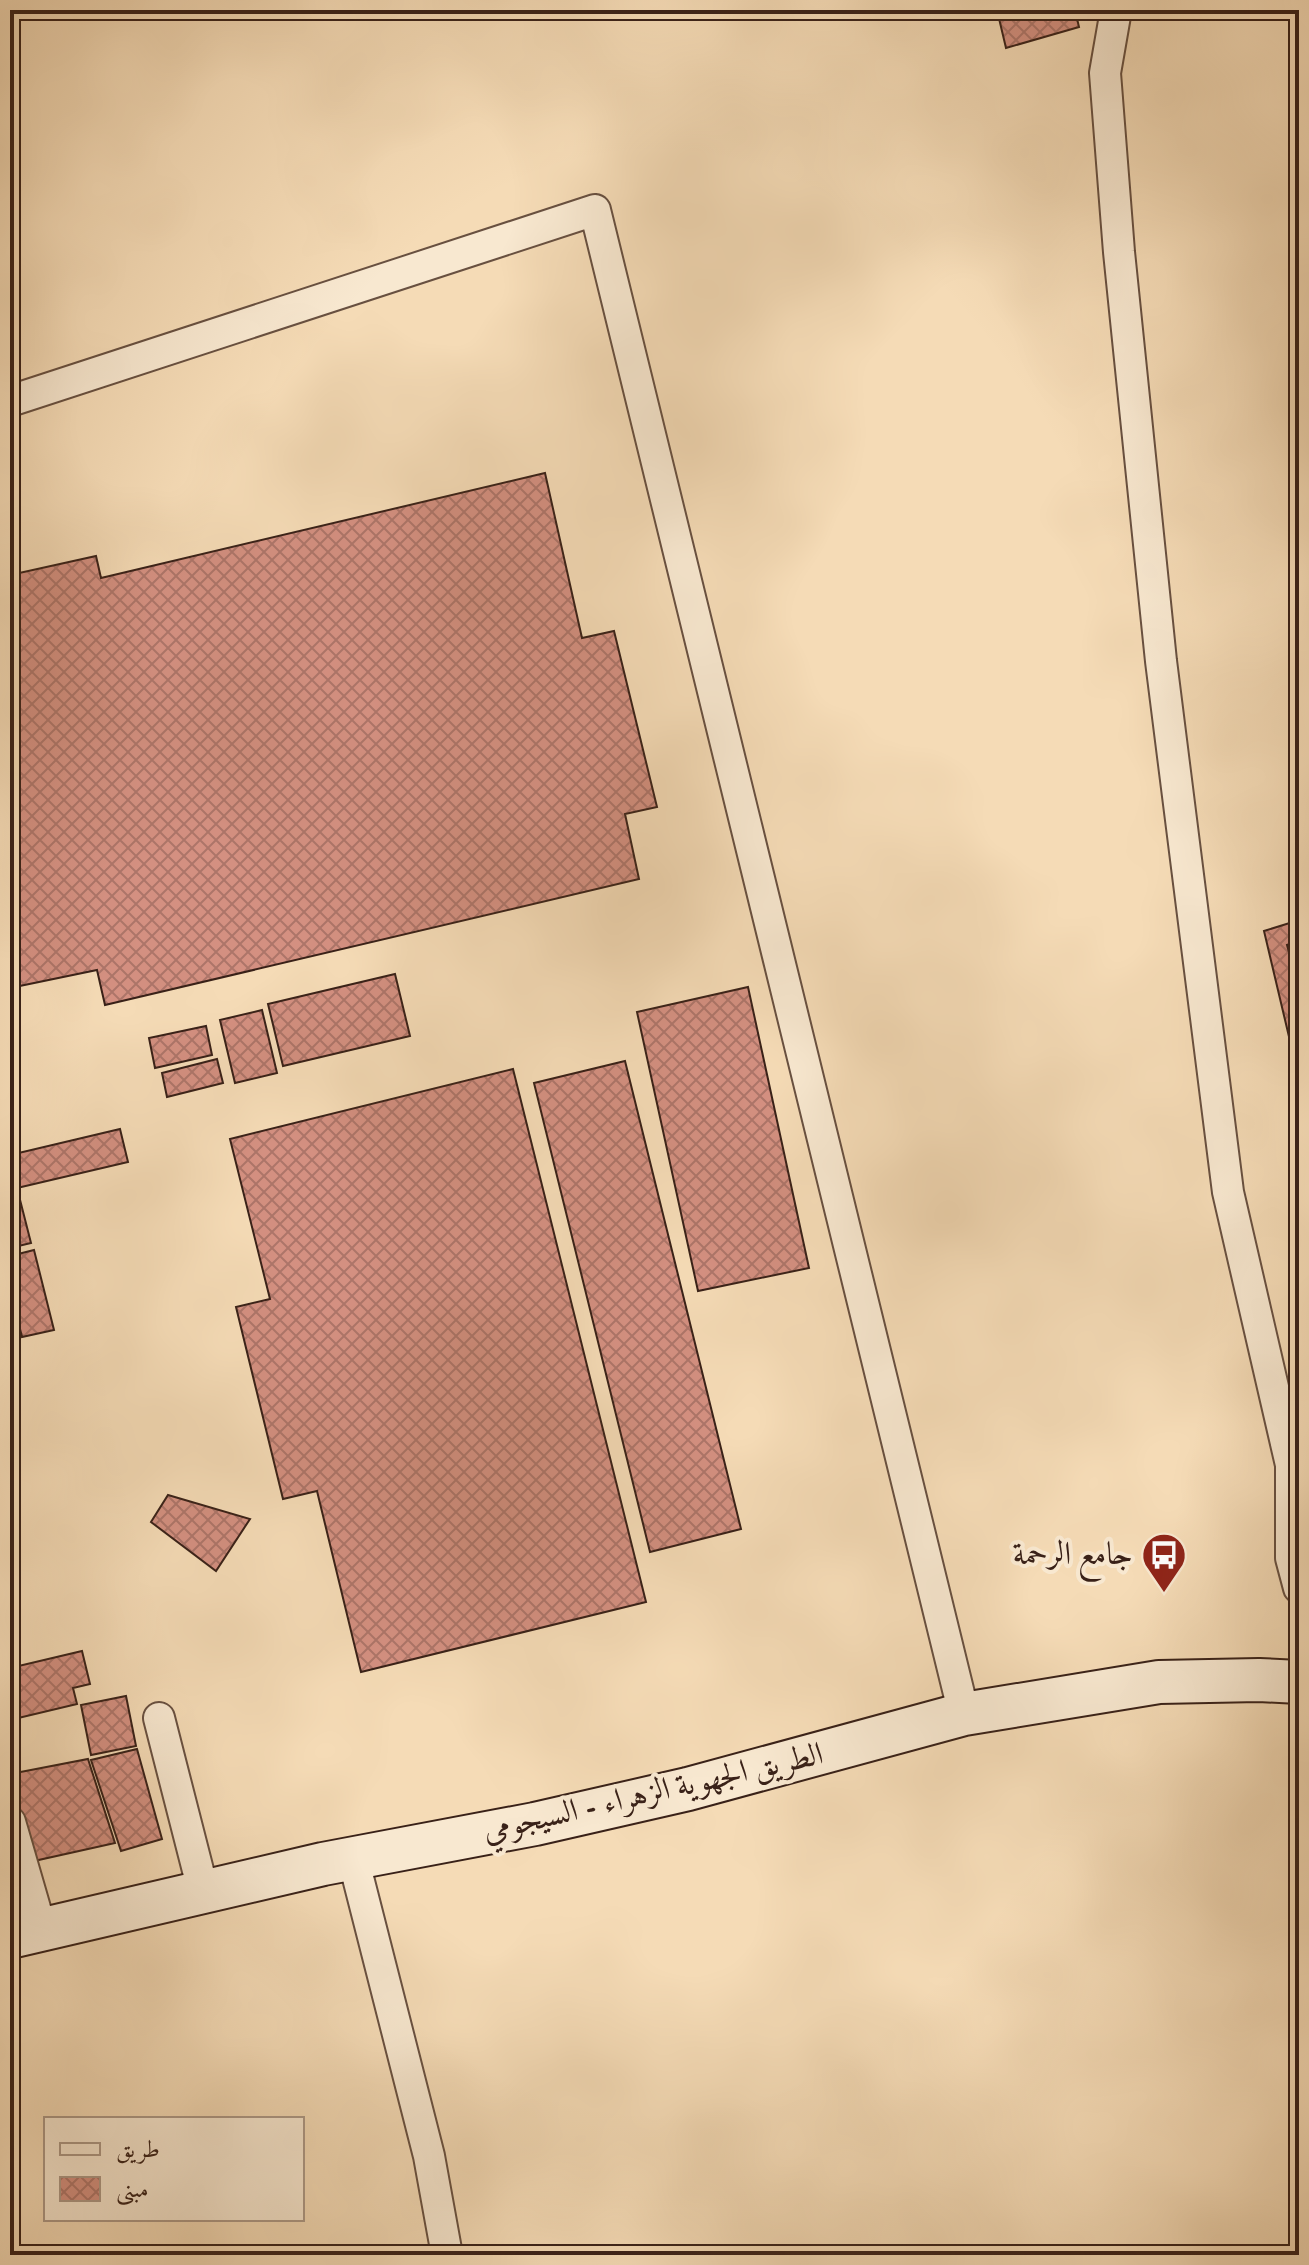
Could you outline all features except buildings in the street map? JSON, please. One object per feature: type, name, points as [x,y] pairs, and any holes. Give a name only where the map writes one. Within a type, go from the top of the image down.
[{"type":"main road","name":"الطريق الجهوية الزهراء - السيجومي","points":[[25,1933],[203,1890],[535,1824],[672,1793],[964,1714],[1159,1682],[1299,1682]]},
{"type":"street","points":[[1116,10],[1105,73],[1119,252],[1161,661],[1228,1192],[1295,1467],[1291,1558],[1299,1588]]},
{"type":"street","points":[[10,401],[595,210],[964,1714]]},
{"type":"street","points":[[159,1718],[203,1890]]},
{"type":"street","points":[[10,1822],[25,1933]]},
{"type":"street","points":[[353,1858],[429,2156],[447,2255]]},
{"type":"place","name":"جامع الرحمة","points":[[1164,1594]]}]
